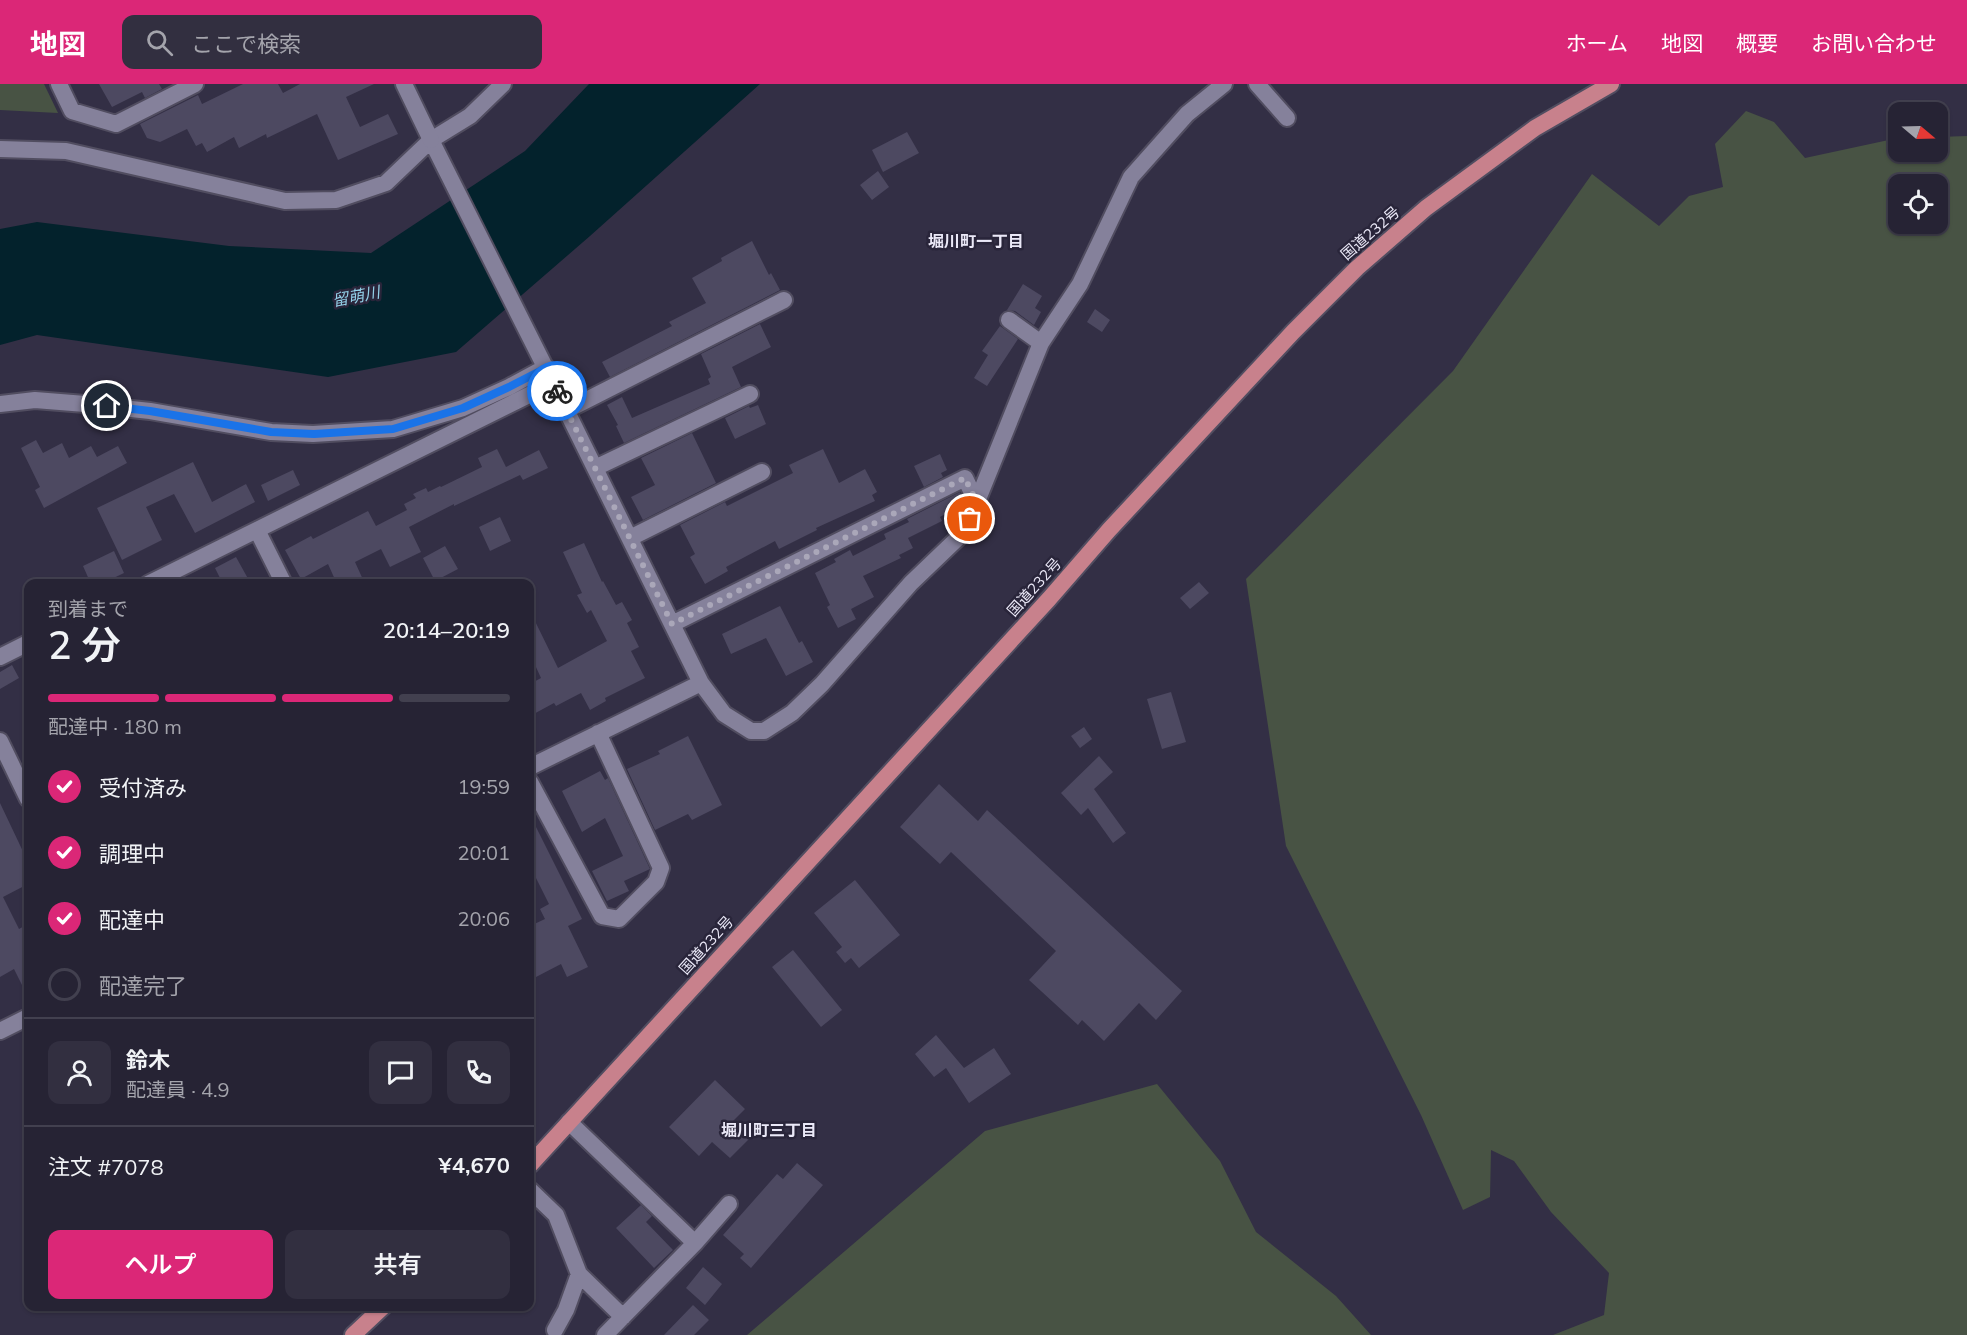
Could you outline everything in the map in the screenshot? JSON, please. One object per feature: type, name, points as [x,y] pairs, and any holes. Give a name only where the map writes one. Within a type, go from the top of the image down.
[{"type":"highway","name":"国道232号","points":[[534,1161],[1049,599],[1109,530],[1293,332],[1356,268],[1426,208],[1535,128],[1611,84]]},
{"type":"highway","points":[[353,1335],[379,1311]]},
{"type":"street","points":[[59,84],[72,111],[116,124],[195,84]]},
{"type":"street","points":[[404,84],[701,683],[724,714],[751,731],[764,731],[792,713],[822,684],[911,583],[959,537],[970,519],[1041,343],[1080,284],[1131,177],[1187,114],[1224,84]]},
{"type":"street","points":[[0,149],[66,151],[285,201],[336,200],[386,183],[470,116],[503,84]]},
{"type":"street","points":[[1257,84],[1287,118]]},
{"type":"street","points":[[567,411],[783,300]]},
{"type":"street","points":[[1009,320],[1041,343]]},
{"type":"street","points":[[0,404],[35,400],[85,404],[150,411],[271,432],[325,434],[393,429],[463,408],[509,387],[544,364]]},
{"type":"street","points":[[157,579],[553,383]]},
{"type":"street","points":[[595,468],[750,394]]},
{"type":"street","points":[[630,538],[762,472]]},
{"type":"street","points":[[672,624],[965,478],[976,501]]},
{"type":"street","points":[[257,530],[282,579]]},
{"type":"street","points":[[0,657],[24,645]]},
{"type":"street","points":[[534,765],[701,683]]},
{"type":"street","points":[[534,789],[602,916],[619,919],[656,882],[661,868],[598,733]]},
{"type":"street","points":[[0,741],[24,791]]},
{"type":"street","points":[[0,1031],[24,1019]]},
{"type":"street","points":[[569,1122],[695,1243]]},
{"type":"street","points":[[534,1194],[555,1215],[579,1274],[623,1317]]},
{"type":"street","points":[[605,1335],[695,1243],[729,1203]]},
{"type":"street","points":[[555,1330],[566,1311],[579,1274]]},
{"type":"green space","points":[[0,84],[44,84],[58,113],[0,110]]},
{"type":"green space","points":[[1746,111],[1774,122],[1805,158],[1888,140],[1888,162],[1948,162],[1948,137],[1967,136],[1967,1335],[1553,1335],[1604,1315],[1609,1273],[1551,1212],[1514,1161],[1491,1150],[1490,1197],[1463,1210],[1421,1115],[1286,846],[1246,579],[1453,371],[1592,174],[1659,226],[1689,196],[1723,187],[1715,144]]},
{"type":"green space","points":[[1157,1084],[1220,1161],[1256,1232],[1336,1296],[1371,1335],[747,1335],[985,1131]]},
{"type":"water","name":"留萌川","points":[[589,84],[760,84],[456,352],[328,377],[37,335],[0,345],[0,229],[37,222],[229,246],[371,253],[525,151]]},
{"type":"building","points":[[99,84],[159,84],[162,89],[145,98],[142,92],[112,107]]},
{"type":"building","points":[[243,84],[278,84],[283,93],[300,84],[374,84],[346,97],[360,127],[388,114],[398,134],[338,160],[317,114],[267,138],[266,134],[239,148],[234,137],[207,152],[202,143],[196,146],[187,129],[160,142],[147,138],[140,124],[198,95],[202,104]]},
{"type":"building","points":[[907,132],[919,153],[883,172],[872,150]]},
{"type":"building","points":[[878,171],[889,187],[872,200],[860,185]]},
{"type":"building","points":[[752,241],[769,275],[771,273],[780,290],[610,377],[602,362],[672,326],[669,322],[706,303],[692,278],[722,261],[721,258]]},
{"type":"building","points":[[1023,284],[1042,296],[1035,308],[1041,312],[1034,325],[1015,311],[1007,310]]},
{"type":"building","points":[[1095,309],[1110,320],[1102,332],[1087,322]]},
{"type":"building","points":[[760,324],[771,347],[732,367],[741,387],[624,443],[616,426],[618,425],[607,405],[622,397],[632,418],[710,384],[708,379],[711,377],[701,354]]},
{"type":"building","points":[[1000,326],[1018,339],[987,386],[974,378],[988,355],[982,351]]},
{"type":"building","points":[[758,405],[766,424],[735,439],[725,418],[749,406],[750,408]]},
{"type":"building","points":[[692,433],[716,483],[643,520],[631,497],[655,485],[641,458]]},
{"type":"building","points":[[36,440],[43,453],[62,443],[69,458],[91,446],[97,457],[118,446],[127,463],[44,508],[35,490],[40,487],[21,448]]},
{"type":"building","points":[[497,449],[506,467],[539,450],[548,468],[523,480],[520,475],[409,527],[421,552],[390,567],[381,549],[355,562],[363,579],[335,579],[328,564],[301,579],[285,550],[311,536],[313,539],[368,511],[376,526],[407,510],[404,504],[416,498],[413,494],[426,488],[428,492],[441,487],[482,467],[478,458]]},
{"type":"building","points":[[823,449],[839,483],[865,469],[877,492],[872,495],[875,501],[816,528],[817,530],[779,549],[775,541],[726,567],[728,571],[705,584],[690,557],[695,554],[680,525],[725,502],[727,506],[793,473],[789,465]]},
{"type":"building","points":[[940,454],[947,470],[941,473],[943,477],[924,487],[914,466]]},
{"type":"building","points":[[193,462],[212,502],[246,484],[255,502],[195,533],[174,494],[146,507],[162,540],[122,560],[97,508]]},
{"type":"building","points":[[293,470],[300,485],[268,501],[261,485]]},
{"type":"building","points":[[960,492],[965,503],[940,517],[942,521],[908,538],[913,548],[899,555],[901,558],[863,576],[874,597],[851,609],[856,619],[838,628],[827,607],[830,605],[815,573],[836,562],[834,559],[850,550],[853,556],[886,539],[884,534],[909,522],[907,519]]},
{"type":"building","points":[[500,517],[511,541],[490,551],[479,527]]},
{"type":"building","points":[[584,543],[602,582],[616,605],[622,602],[632,620],[627,623],[639,647],[631,651],[645,678],[605,698],[606,701],[590,710],[581,693],[534,714],[534,682],[541,678],[534,663],[534,619],[558,668],[607,641],[591,610],[587,613],[577,595],[582,593],[563,552]]},
{"type":"building","points":[[445,546],[458,569],[439,579],[434,579],[423,558]]},
{"type":"building","points":[[114,551],[124,573],[111,579],[89,579],[83,566]]},
{"type":"building","points":[[236,557],[248,579],[220,579],[215,568]]},
{"type":"building","points":[[1199,582],[1209,593],[1190,609],[1180,598]]},
{"type":"building","points":[[780,606],[799,643],[802,641],[813,662],[786,676],[766,638],[731,654],[722,634]]},
{"type":"building","points":[[12,665],[19,678],[0,689],[0,672]]},
{"type":"building","points":[[1171,692],[1186,742],[1162,749],[1147,699]]},
{"type":"building","points":[[1084,727],[1092,739],[1080,748],[1071,736]]},
{"type":"building","points":[[688,736],[722,805],[692,820],[688,814],[655,830],[627,769],[660,754],[658,751]]},
{"type":"building","points":[[1099,756],[1113,772],[1094,789],[1126,833],[1113,843],[1088,808],[1081,815],[1061,793]]},
{"type":"building","points":[[600,771],[605,780],[608,778],[650,869],[624,881],[629,891],[607,901],[592,871],[623,856],[605,818],[582,832],[562,791]]},
{"type":"building","points":[[939,784],[978,821],[987,810],[1182,991],[1156,1020],[1139,1003],[1104,1041],[1082,1020],[1078,1025],[1029,980],[1056,951],[951,852],[940,864],[900,827]]},
{"type":"building","points":[[0,803],[24,854],[24,886],[3,897],[19,929],[24,926],[24,989],[14,969],[0,977]]},
{"type":"building","points":[[534,823],[582,919],[568,926],[588,967],[567,977],[561,964],[536,977],[534,973],[534,924],[545,919],[540,909],[549,904],[534,874]]},
{"type":"building","points":[[855,880],[900,935],[859,968],[851,958],[845,963],[836,952],[842,947],[814,913]]},
{"type":"building","points":[[793,950],[842,1010],[821,1027],[772,967]]},
{"type":"building","points":[[936,1035],[964,1068],[994,1048],[1011,1074],[969,1103],[946,1068],[934,1077],[915,1054]]},
{"type":"building","points":[[715,1080],[745,1109],[732,1122],[750,1138],[730,1158],[712,1142],[699,1156],[669,1127]]},
{"type":"building","points":[[797,1163],[823,1185],[751,1268],[740,1258],[744,1254],[723,1235],[777,1174],[783,1179]]},
{"type":"building","points":[[641,1205],[652,1216],[646,1222],[673,1250],[654,1268],[616,1228]]},
{"type":"building","points":[[703,1267],[722,1284],[705,1305],[686,1288]]},
{"type":"building","points":[[693,1305],[709,1320],[694,1335],[664,1335]]},
{"type":"way so far","points":[[557,391],[672,624],[965,478],[976,501],[970,519]]},
{"type":"district","name":"堀川町一丁目","points":[[976,241]]},
{"type":"district","name":"堀川町三丁目","points":[[769,1130]]},
{"type":"route","points":[[107,406],[271,432],[314,434],[393,429],[463,408],[546,368],[557,391]]}]
